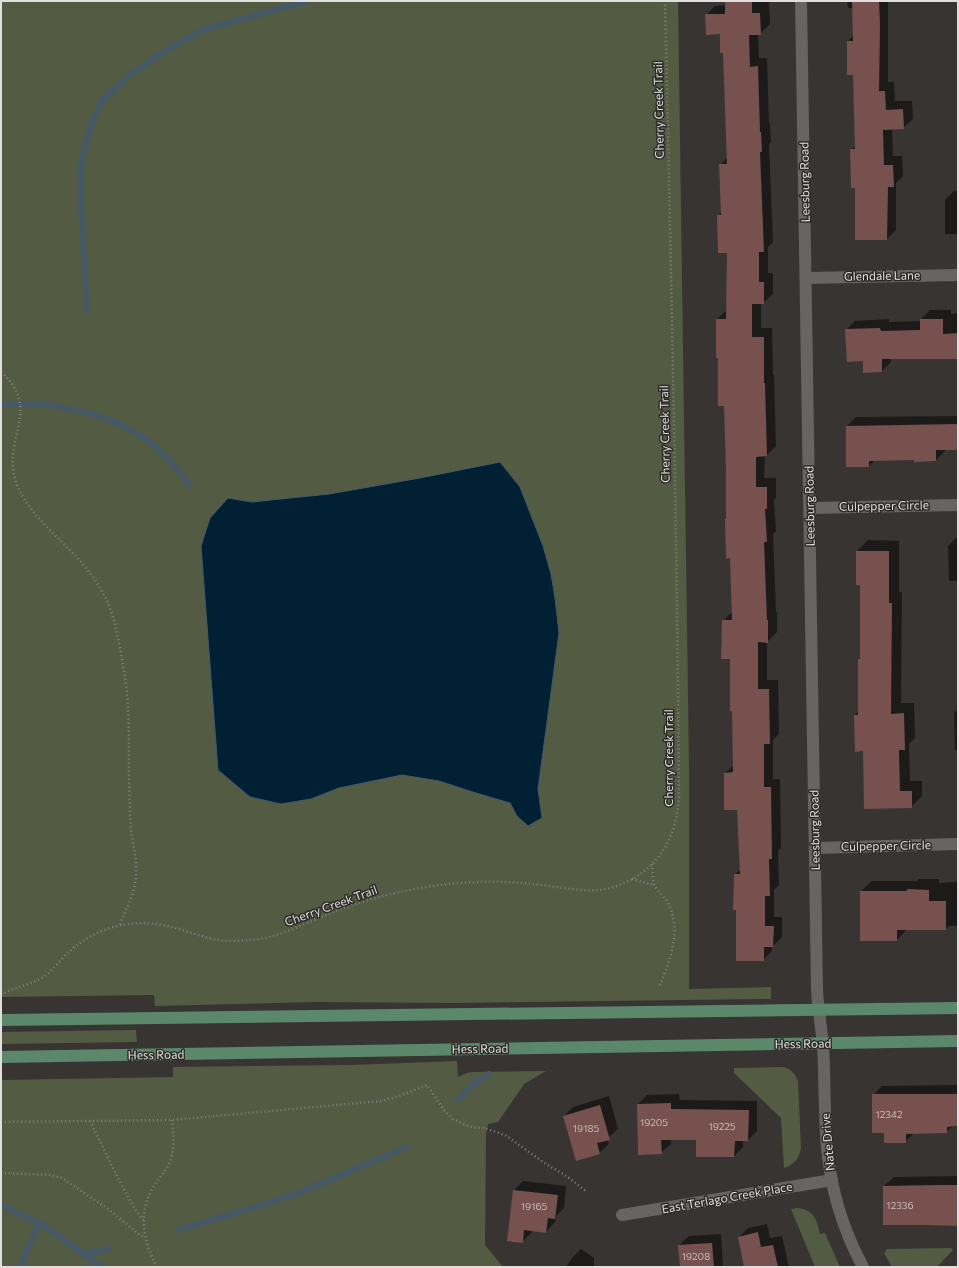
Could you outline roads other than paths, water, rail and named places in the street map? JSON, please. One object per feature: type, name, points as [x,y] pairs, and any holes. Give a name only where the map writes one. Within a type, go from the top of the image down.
[{"type":"main road","points":[[1,1020],[818,1011],[958,1008]]},
{"type":"main road","name":"Hess Road","points":[[1,1057],[958,1041]]},
{"type":"street","name":"Leesburg Road","points":[[801,1],[818,1011]]},
{"type":"street","name":"Glendale Lane","points":[[806,278],[958,275]]},
{"type":"street","name":"Culpepper Circle","points":[[810,508],[958,505]]},
{"type":"street","name":"Culpepper Circle","points":[[815,848],[958,844]]},
{"type":"street","name":"Nate Drive","points":[[818,1011],[823,1043],[827,1148],[832,1180],[845,1228],[863,1267]]},
{"type":"street","name":"East Terlago Creek Place","points":[[622,1215],[832,1180]]},
{"type":"water","points":[[500,462],[520,487],[543,546],[551,574],[555,598],[559,633],[538,789],[542,818],[528,826],[517,816],[510,803],[439,781],[402,775],[339,788],[311,799],[281,804],[250,797],[218,770],[201,546],[210,518],[228,498],[252,502],[329,494]]},
{"type":"waterway","points":[[87,311],[81,206],[81,165],[90,126],[102,101],[127,77],[163,52],[202,30],[307,1]]},
{"type":"waterway","points":[[1,404],[40,404],[100,416],[136,433],[152,444],[163,453],[189,485]]},
{"type":"waterway","points":[[459,1099],[472,1085],[489,1074]]},
{"type":"waterway","points":[[179,1230],[294,1195],[407,1147]]},
{"type":"waterway","points":[[1,1205],[45,1226],[102,1267]]},
{"type":"waterway","points":[[20,1267],[39,1223]]},
{"type":"waterway","points":[[85,1254],[108,1249]]}]
